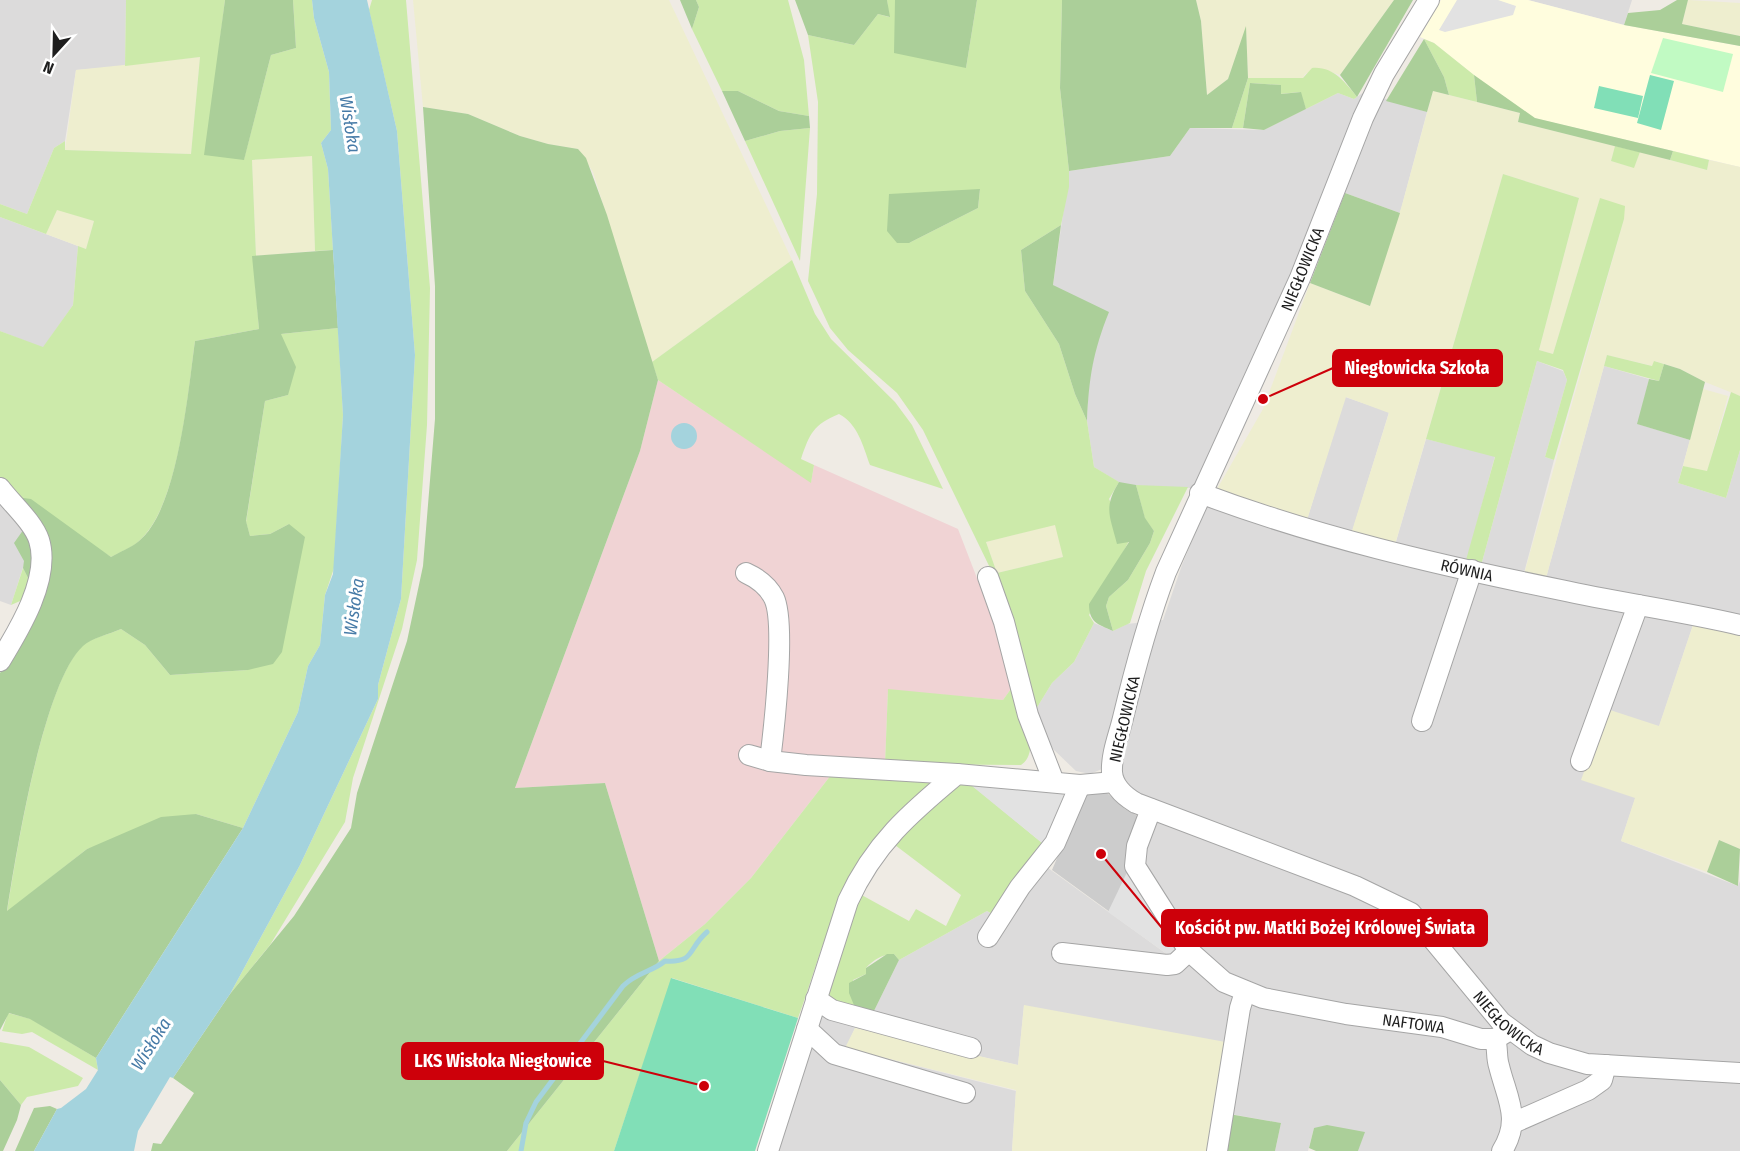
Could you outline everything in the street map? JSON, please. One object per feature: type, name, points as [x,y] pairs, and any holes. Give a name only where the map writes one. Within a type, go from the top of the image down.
[{"type":"street","name":"NIEGŁOWICKA","points":[[1429,0],[1384,74],[1363,118],[1300,278],[1254,382],[1200,493],[1152,610],[1114,754],[1112,772],[1114,782],[1126,797],[1151,809],[1355,885],[1411,913],[1502,1034],[1559,1058],[1606,1065],[1740,1073]]},
{"type":"street","points":[[0,488],[36,535],[42,561],[39,578],[20,628],[0,661]]},
{"type":"street","name":"RÓWNIA","points":[[1200,493],[1262,516],[1349,542],[1740,626]]},
{"type":"street","points":[[1422,721],[1472,570]]},
{"type":"street","points":[[746,573],[769,590],[774,599],[776,611],[777,670],[770,761]]},
{"type":"street","points":[[988,577],[1004,622],[1028,716],[1054,782]]},
{"type":"street","points":[[1581,761],[1638,605]]},
{"type":"street","points":[[0,634],[20,628]]},
{"type":"street","points":[[749,755],[770,761],[1080,785],[1114,782]]},
{"type":"street","points":[[768,1151],[848,901],[872,856],[898,825],[957,774]]},
{"type":"street","points":[[988,937],[1020,887],[1055,843],[1080,785]]},
{"type":"street","name":"NAFTOWA","points":[[1151,809],[1137,846],[1136,866],[1189,951],[1215,976],[1245,992],[1324,1010],[1442,1027],[1481,1039],[1502,1034]]},
{"type":"street","points":[[1062,953],[1167,965],[1176,964],[1189,951]]},
{"type":"street","points":[[1217,1151],[1240,1008],[1245,992]]},
{"type":"street","points":[[816,999],[832,1010],[971,1048]]},
{"type":"street","points":[[807,1029],[834,1054],[965,1093]]},
{"type":"street","points":[[1502,1034],[1499,1067],[1514,1123],[1502,1151]]},
{"type":"street","points":[[1514,1123],[1588,1090],[1602,1080],[1606,1065]]},
{"type":"shaded area","points":[[0,0],[126,0],[125,66],[76,70],[65,141],[54,148],[27,214],[0,204]]},
{"type":"shaded area","points":[[1441,0],[1528,0],[1624,25],[1740,46],[1740,167],[1534,118],[1480,80],[1434,43],[1420,37]]},
{"type":"shaded area","points":[[1457,0],[1498,0],[1516,6],[1513,15],[1445,32],[1439,30]]},
{"type":"shaded area","points":[[1528,0],[1632,0],[1624,25]]},
{"type":"shaded area","points":[[1364,92],[1427,112],[1400,213],[1345,193],[1345,183],[1200,493],[1191,488],[1123,485],[1094,467],[1087,421],[1089,376],[1095,348],[1053,285],[1069,171],[1170,156],[1190,128],[1264,130],[1338,93],[1354,99]]},
{"type":"shaded area","points":[[0,217],[78,246],[73,305],[43,348],[0,331]]},
{"type":"shaded area","points":[[1537,361],[1563,371],[1567,380],[1545,457],[1554,460],[1524,573],[1546,578],[1604,366],[1649,379],[1638,424],[1690,440],[1678,483],[1726,498],[1740,450],[1740,625],[1696,616],[1621,841],[1738,886],[1740,881],[1740,1151],[1358,1151],[1364,1132],[1314,1128],[1308,1151],[1275,1151],[1281,1123],[1225,1113],[1024,1005],[1018,1065],[855,1028],[846,1048],[1016,1091],[1012,1151],[768,1151],[816,999],[871,1017],[899,960],[987,911],[1003,921],[1050,860],[1048,868],[1175,960],[1141,865],[1152,824],[1113,776],[1102,769],[1090,774],[1076,771],[1053,749],[1033,714],[1052,683],[1074,662],[1094,623],[1113,631],[1127,624],[1163,620],[1182,565],[1215,486],[1221,493],[1306,523],[1345,397],[1389,412],[1349,542],[1393,552],[1426,439],[1495,456],[1467,560],[1482,562]]},
{"type":"shaded area","points":[[658,380],[811,482],[814,465],[958,529],[1004,648],[1013,686],[1003,700],[888,690],[885,764],[831,775],[751,878],[705,924],[659,961],[605,783],[515,788],[640,451]]},
{"type":"shaded area","points":[[0,498],[26,526],[25,561],[11,605],[0,601]]},
{"type":"shaded area","points":[[984,785],[1071,795],[1047,847],[972,786]]},
{"type":"shaded area","points":[[1106,792],[1125,809],[1152,824],[1141,865],[1189,951],[1176,960],[1052,870],[1084,795]]},
{"type":"shaded area","points":[[1130,866],[1179,943],[1170,956],[1108,912]]},
{"type":"green space","points":[[126,0],[225,0],[219,48],[244,159],[271,55],[296,48],[293,0],[312,0],[314,18],[329,72],[331,130],[321,143],[328,169],[333,250],[315,251],[312,156],[252,160],[256,256],[253,256],[259,329],[195,341],[185,417],[164,502],[153,524],[139,541],[111,557],[16,497],[0,478],[0,331],[43,347],[73,305],[78,246],[86,249],[94,221],[57,210],[46,234],[0,217],[0,204],[27,214],[54,148],[65,141],[65,150],[191,154],[200,57],[125,66]]},
{"type":"green space","points":[[225,0],[293,0],[296,48],[271,55],[244,160],[204,155]]},
{"type":"green space","points":[[372,0],[406,0],[430,288],[427,425],[417,560],[402,629],[353,778],[345,822],[270,945],[230,994],[300,865],[378,699],[378,685],[401,599],[415,355],[397,131],[369,10]]},
{"type":"green space","points":[[413,0],[669,0],[792,260],[652,362],[593,172],[578,149],[520,136],[468,114],[423,107]]},
{"type":"green space","points":[[680,0],[696,0],[699,7],[692,29]]},
{"type":"green space","points":[[696,0],[788,0],[804,60],[809,116],[779,111],[738,91],[722,91],[692,29],[699,7]]},
{"type":"green space","points":[[795,0],[887,0],[890,17],[878,14],[854,45],[808,35]]},
{"type":"green space","points":[[887,0],[895,0],[896,17],[966,68],[977,0],[1062,0],[1060,88],[1069,187],[1061,225],[1021,250],[1025,291],[1059,344],[1075,394],[1087,421],[1094,467],[1119,482],[1109,499],[1129,541],[1089,615],[1094,623],[1074,662],[1052,683],[1033,714],[993,574],[923,430],[897,393],[848,350],[830,328],[808,281],[817,194],[818,102],[808,35],[854,45],[878,14],[889,17]],"holes":[[[980,189],[978,208],[909,243]],[[1055,525],[1063,557],[997,573],[986,542]]]},
{"type":"green space","points":[[895,0],[977,0],[966,68],[894,53]]},
{"type":"green space","points":[[1062,0],[1196,0],[1201,21],[1207,95],[1228,79],[1246,26],[1248,78],[1232,128],[1190,128],[1170,156],[1069,171],[1060,88]]},
{"type":"green space","points":[[1196,0],[1394,0],[1340,75],[1319,68],[1305,74],[1303,78],[1248,78],[1246,28],[1228,79],[1207,95],[1201,21]]},
{"type":"green space","points":[[1394,0],[1413,0],[1357,97],[1340,75]]},
{"type":"green space","points":[[1677,0],[1688,0],[1682,24],[1740,36],[1740,46],[1624,25],[1628,13],[1660,10]]},
{"type":"green space","points":[[1688,0],[1740,3],[1740,36],[1682,24]]},
{"type":"green space","points":[[1663,38],[1733,54],[1723,92],[1651,73]]},
{"type":"green space","points":[[1424,39],[1434,43],[1474,75],[1477,102],[1449,95],[1444,77]]},
{"type":"green space","points":[[1424,39],[1444,77],[1449,95],[1433,91],[1427,112],[1386,101]]},
{"type":"green space","points":[[200,57],[191,154],[65,150],[76,70]]},
{"type":"green space","points":[[1312,68],[1332,72],[1357,97],[1354,99],[1338,93],[1306,109],[1300,92],[1280,94],[1281,85],[1250,83],[1243,128],[1232,128],[1248,78],[1303,78]]},
{"type":"green space","points":[[1474,75],[1535,118],[1673,151],[1670,160],[1518,122],[1520,113],[1477,102]]},
{"type":"green space","points":[[1650,75],[1674,81],[1661,130],[1637,123]]},
{"type":"green space","points":[[1250,83],[1281,85],[1281,94],[1301,92],[1306,109],[1264,130],[1243,128]]},
{"type":"green space","points":[[1599,86],[1643,96],[1638,118],[1594,108]]},
{"type":"green space","points":[[722,91],[738,91],[779,111],[809,116],[810,128],[780,131],[745,141]]},
{"type":"green space","points":[[1433,91],[1520,113],[1518,122],[1615,146],[1611,161],[1634,167],[1640,152],[1707,170],[1709,160],[1740,167],[1740,396],[1680,369],[1655,361],[1653,366],[1607,355],[1546,578],[1524,574],[1624,219],[1600,198],[1553,354],[1539,350],[1579,198],[1503,174],[1394,548],[1350,537],[1389,413],[1346,397],[1306,523],[1221,493],[1217,489],[1263,409],[1310,283],[1370,306],[1402,205]]},
{"type":"green space","points":[[423,107],[468,114],[520,136],[578,149],[586,158],[607,215],[658,380],[640,451],[515,788],[605,783],[659,961],[507,1151],[151,1151],[153,1143],[161,1144],[194,1093],[173,1078],[230,994],[294,916],[351,828],[357,793],[407,641],[423,566],[435,419],[435,286]]},
{"type":"green space","points":[[810,128],[800,261],[745,141],[780,131]]},
{"type":"green space","points":[[1615,146],[1640,152],[1634,168],[1611,161]]},
{"type":"green space","points":[[1673,151],[1709,160],[1707,170],[1670,160]]},
{"type":"green space","points":[[312,155],[315,251],[256,256],[252,160]]},
{"type":"green space","points":[[1503,174],[1579,198],[1539,350],[1553,354],[1600,198],[1625,206],[1624,219],[1554,460],[1545,457],[1567,380],[1563,370],[1537,361],[1482,562],[1466,560],[1495,457],[1426,439]]},
{"type":"green space","points":[[980,189],[978,208],[909,243],[897,243],[887,231],[889,194]]},
{"type":"green space","points":[[1345,193],[1400,213],[1370,306],[1310,283]]},
{"type":"green space","points":[[57,209],[94,221],[86,249],[46,234]]},
{"type":"green space","points":[[1061,225],[1053,285],[1109,312],[1093,365],[1087,421],[1075,394],[1059,344],[1025,291],[1021,250]]},
{"type":"green space","points":[[333,250],[338,328],[281,334],[296,367],[288,395],[265,401],[246,521],[250,536],[270,534],[289,524],[305,537],[282,652],[273,664],[248,670],[170,675],[145,645],[121,629],[86,643],[69,666],[44,731],[24,812],[7,911],[87,849],[161,817],[196,814],[243,828],[96,1058],[30,1019],[9,1013],[0,1030],[0,673],[12,656],[46,572],[16,497],[31,499],[111,557],[139,541],[152,525],[172,477],[179,448],[195,341],[259,329],[252,256]]},
{"type":"green space","points":[[792,260],[815,314],[831,339],[895,402],[912,425],[943,489],[870,465],[855,430],[846,418],[839,414],[818,426],[807,443],[801,459],[814,465],[811,483],[658,380],[652,362]]},
{"type":"green space","points":[[338,328],[343,415],[334,568],[325,595],[320,645],[308,666],[298,712],[243,828],[196,814],[87,849],[7,912],[24,812],[44,731],[69,665],[83,645],[121,629],[145,645],[170,675],[248,670],[289,524],[270,534],[250,536],[246,522],[265,401],[288,395],[281,334]]},
{"type":"green space","points":[[1607,355],[1652,366],[1654,361],[1664,364],[1659,381],[1604,366]]},
{"type":"green space","points":[[1664,364],[1680,369],[1705,382],[1690,440],[1637,424],[1649,379],[1659,381]]},
{"type":"green space","points":[[1703,389],[1728,396],[1707,472],[1683,466]]},
{"type":"green space","points":[[1731,392],[1740,396],[1740,450],[1726,498],[1678,483],[1683,466],[1707,471]]},
{"type":"green space","points":[[1119,482],[1136,485],[1145,518],[1154,531],[1150,543],[1128,580],[1109,597],[1106,606],[1113,631],[1092,619],[1089,604],[1129,542],[1117,544],[1110,519],[1109,506]]},
{"type":"green space","points":[[1136,485],[1188,487],[1146,571],[1130,623],[1113,631],[1106,606],[1109,597],[1128,580],[1150,543],[1154,531],[1145,519]]},
{"type":"green space","points":[[1056,524],[1063,557],[997,573],[986,542]]},
{"type":"green space","points":[[26,526],[36,552],[32,586],[23,568],[24,561],[14,543]]},
{"type":"green space","points":[[23,568],[32,586],[27,598],[11,605]]},
{"type":"green space","points":[[1695,619],[1740,629],[1740,849],[1719,840],[1707,872],[1621,841],[1635,798],[1581,780],[1607,709],[1659,726]]},
{"type":"green space","points":[[1013,686],[1030,739],[1027,758],[1021,765],[885,764],[888,689],[1003,700]]},
{"type":"green space","points":[[831,775],[941,777],[891,819],[873,840],[858,863],[834,913],[798,1018],[672,978],[614,1151],[507,1151],[659,961],[705,924],[751,878]]},
{"type":"green space","points":[[964,783],[984,785],[973,786],[1047,847],[996,916],[987,911],[899,960],[894,954],[890,954],[878,958],[869,965],[866,968],[866,974],[853,980],[858,1015],[824,996],[858,893],[909,921],[916,909],[946,926],[961,895],[891,842],[955,785]]},
{"type":"green space","points":[[1719,840],[1740,849],[1738,886],[1707,872]]},
{"type":"green space","points":[[887,954],[894,954],[899,960],[871,1017],[858,1015],[849,993],[849,983],[866,974],[866,968]]},
{"type":"green space","points":[[671,978],[798,1018],[755,1151],[614,1151]]},
{"type":"green space","points":[[1024,1005],[1231,1043],[1213,1151],[1012,1151],[1016,1090],[845,1048],[855,1028],[1018,1065]]},
{"type":"green space","points":[[8,1013],[31,1019],[96,1058],[98,1070],[32,1032],[22,1034],[2,1031]]},
{"type":"green space","points":[[0,1042],[29,1047],[83,1078],[78,1086],[27,1097],[21,1105],[0,1080]]},
{"type":"green space","points":[[0,1080],[21,1105],[3,1151],[0,1151]]},
{"type":"green space","points":[[50,1106],[57,1109],[34,1151],[15,1151],[34,1108]]},
{"type":"green space","points":[[1229,1114],[1281,1123],[1275,1151],[1221,1151]]},
{"type":"green space","points":[[1327,1125],[1365,1132],[1358,1151],[1316,1151],[1309,1148],[1314,1128]]},
{"type":"water","name":"Wisłoka","points":[[312,0],[367,0],[397,131],[415,355],[401,599],[378,685],[378,699],[300,865],[230,994],[173,1078],[170,1077],[138,1131],[134,1151],[34,1151],[57,1109],[86,1089],[98,1070],[96,1058],[243,828],[298,712],[308,666],[320,645],[325,595],[333,574],[343,415],[328,169],[321,143],[331,130],[329,72],[314,18]]},
{"type":"water","points":[[684,423],[693,427],[697,436],[693,445],[684,449],[675,445],[671,436],[675,427]]},
{"type":"waterway","points":[[521,1151],[526,1123],[536,1102],[623,986],[665,961],[682,960],[687,957],[707,932]]},
{"type":"place","name":"Niegłowicka Szkoła","points":[[1263,399]]},
{"type":"place","name":"Kościół pw. Matki Bożej Królowej Świata","points":[[1101,854]]},
{"type":"place","name":"LKS Wisłoka Niegłowice","points":[[704,1086]]}]
